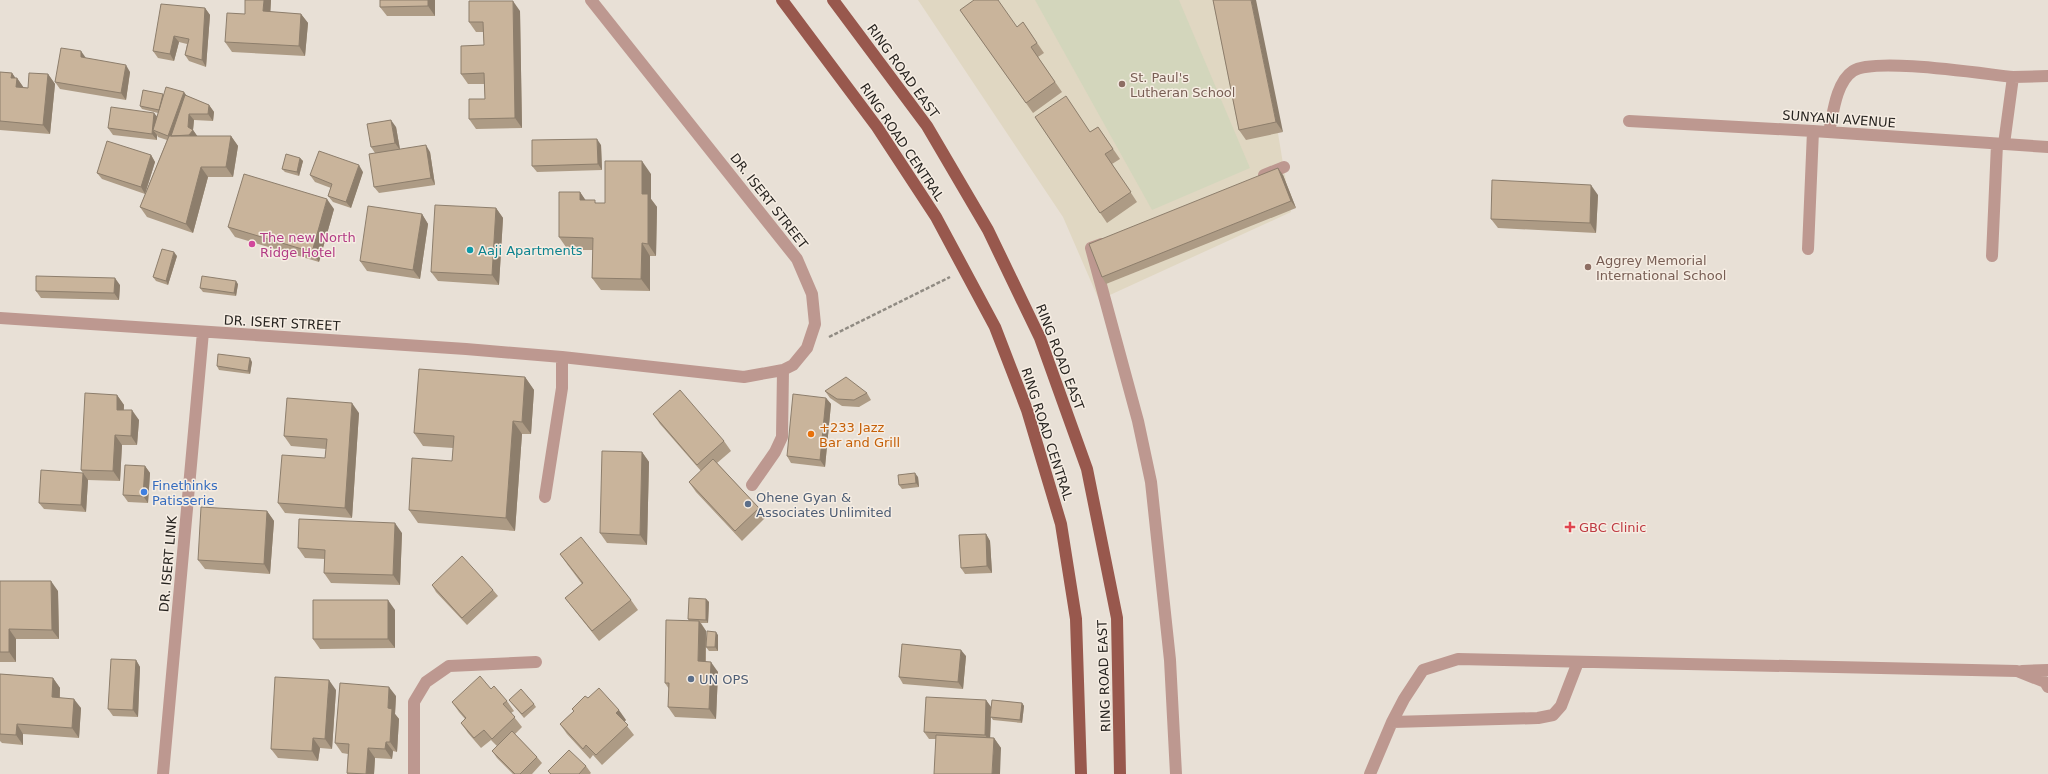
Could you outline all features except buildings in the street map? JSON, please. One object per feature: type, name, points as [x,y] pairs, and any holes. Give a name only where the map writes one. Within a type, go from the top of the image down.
[{"type":"main road","name":"RING ROAD CENTRAL","points":[[782,0],[877,127],[936,217],[995,327],[1027,410],[1061,524],[1076,619],[1081,774]]},
{"type":"main road","name":"RING ROAD EAST","points":[[833,0],[927,126],[988,230],[1040,338],[1087,469],[1117,618],[1120,774]]},
{"type":"street","name":"DR. ISERT STREET","points":[[0,318],[333,339],[562,357],[744,377],[783,370],[793,366],[807,348],[815,324],[812,294],[798,259],[591,0]]},
{"type":"street","points":[[1829,132],[1839,88],[1853,71],[1871,66],[1916,67],[2013,77],[2048,76]]},
{"type":"street","points":[[1992,256],[2001,144],[2013,77]]},
{"type":"street","name":"SUNYANI AVENUE","points":[[1629,121],[1813,131],[2048,147]]},
{"type":"street","points":[[1808,249],[1813,131]]},
{"type":"street","points":[[1255,179],[1284,167]]},
{"type":"street","points":[[1112,239],[1091,248],[1138,421],[1151,482],[1170,660],[1176,774]]},
{"type":"street","name":"DR. ISERT LINK","points":[[163,774],[203,332]]},
{"type":"street","points":[[545,497],[562,388],[562,357]]},
{"type":"street","points":[[752,485],[775,452],[782,437],[783,370]]},
{"type":"street","points":[[1370,774],[1392,722],[1404,699],[1423,670],[1458,659],[2016,671],[2048,670]]},
{"type":"street","points":[[414,774],[414,702],[426,682],[449,666],[536,662]]},
{"type":"street","points":[[1392,722],[1538,718],[1553,715],[1562,706],[1578,662]]},
{"type":"street","points":[[2016,671],[2045,682],[2048,686]]},
{"type":"path","points":[[807,348],[965,269]]},
{"type":"shaded area","name":"St. Paul's Lutheran School","points":[[918,0],[1256,0],[1291,212],[1099,300],[1063,217]]},
{"type":"green space","points":[[1035,0],[1179,0],[1250,168],[1152,210]]},
{"type":"place","name":"St. Paul's Lutheran School","points":[[1122,84]]},
{"type":"place","name":"The new North Ridge Hotel","points":[[252,244]]},
{"type":"place","name":"Aaji Apartments","points":[[470,250]]},
{"type":"place","name":"Aggrey Memorial International School","points":[[1588,267]]},
{"type":"place","name":"+233 Jazz Bar and Grill","points":[[811,434]]},
{"type":"place","name":"Finethinks Patisserie","points":[[144,492]]},
{"type":"place","name":"Ohene Gyan & Associates Unlimited","points":[[748,504]]},
{"type":"place","name":"GBC Clinic","points":[[1570,527]]},
{"type":"place","name":"UN OPS","points":[[691,679]]}]
